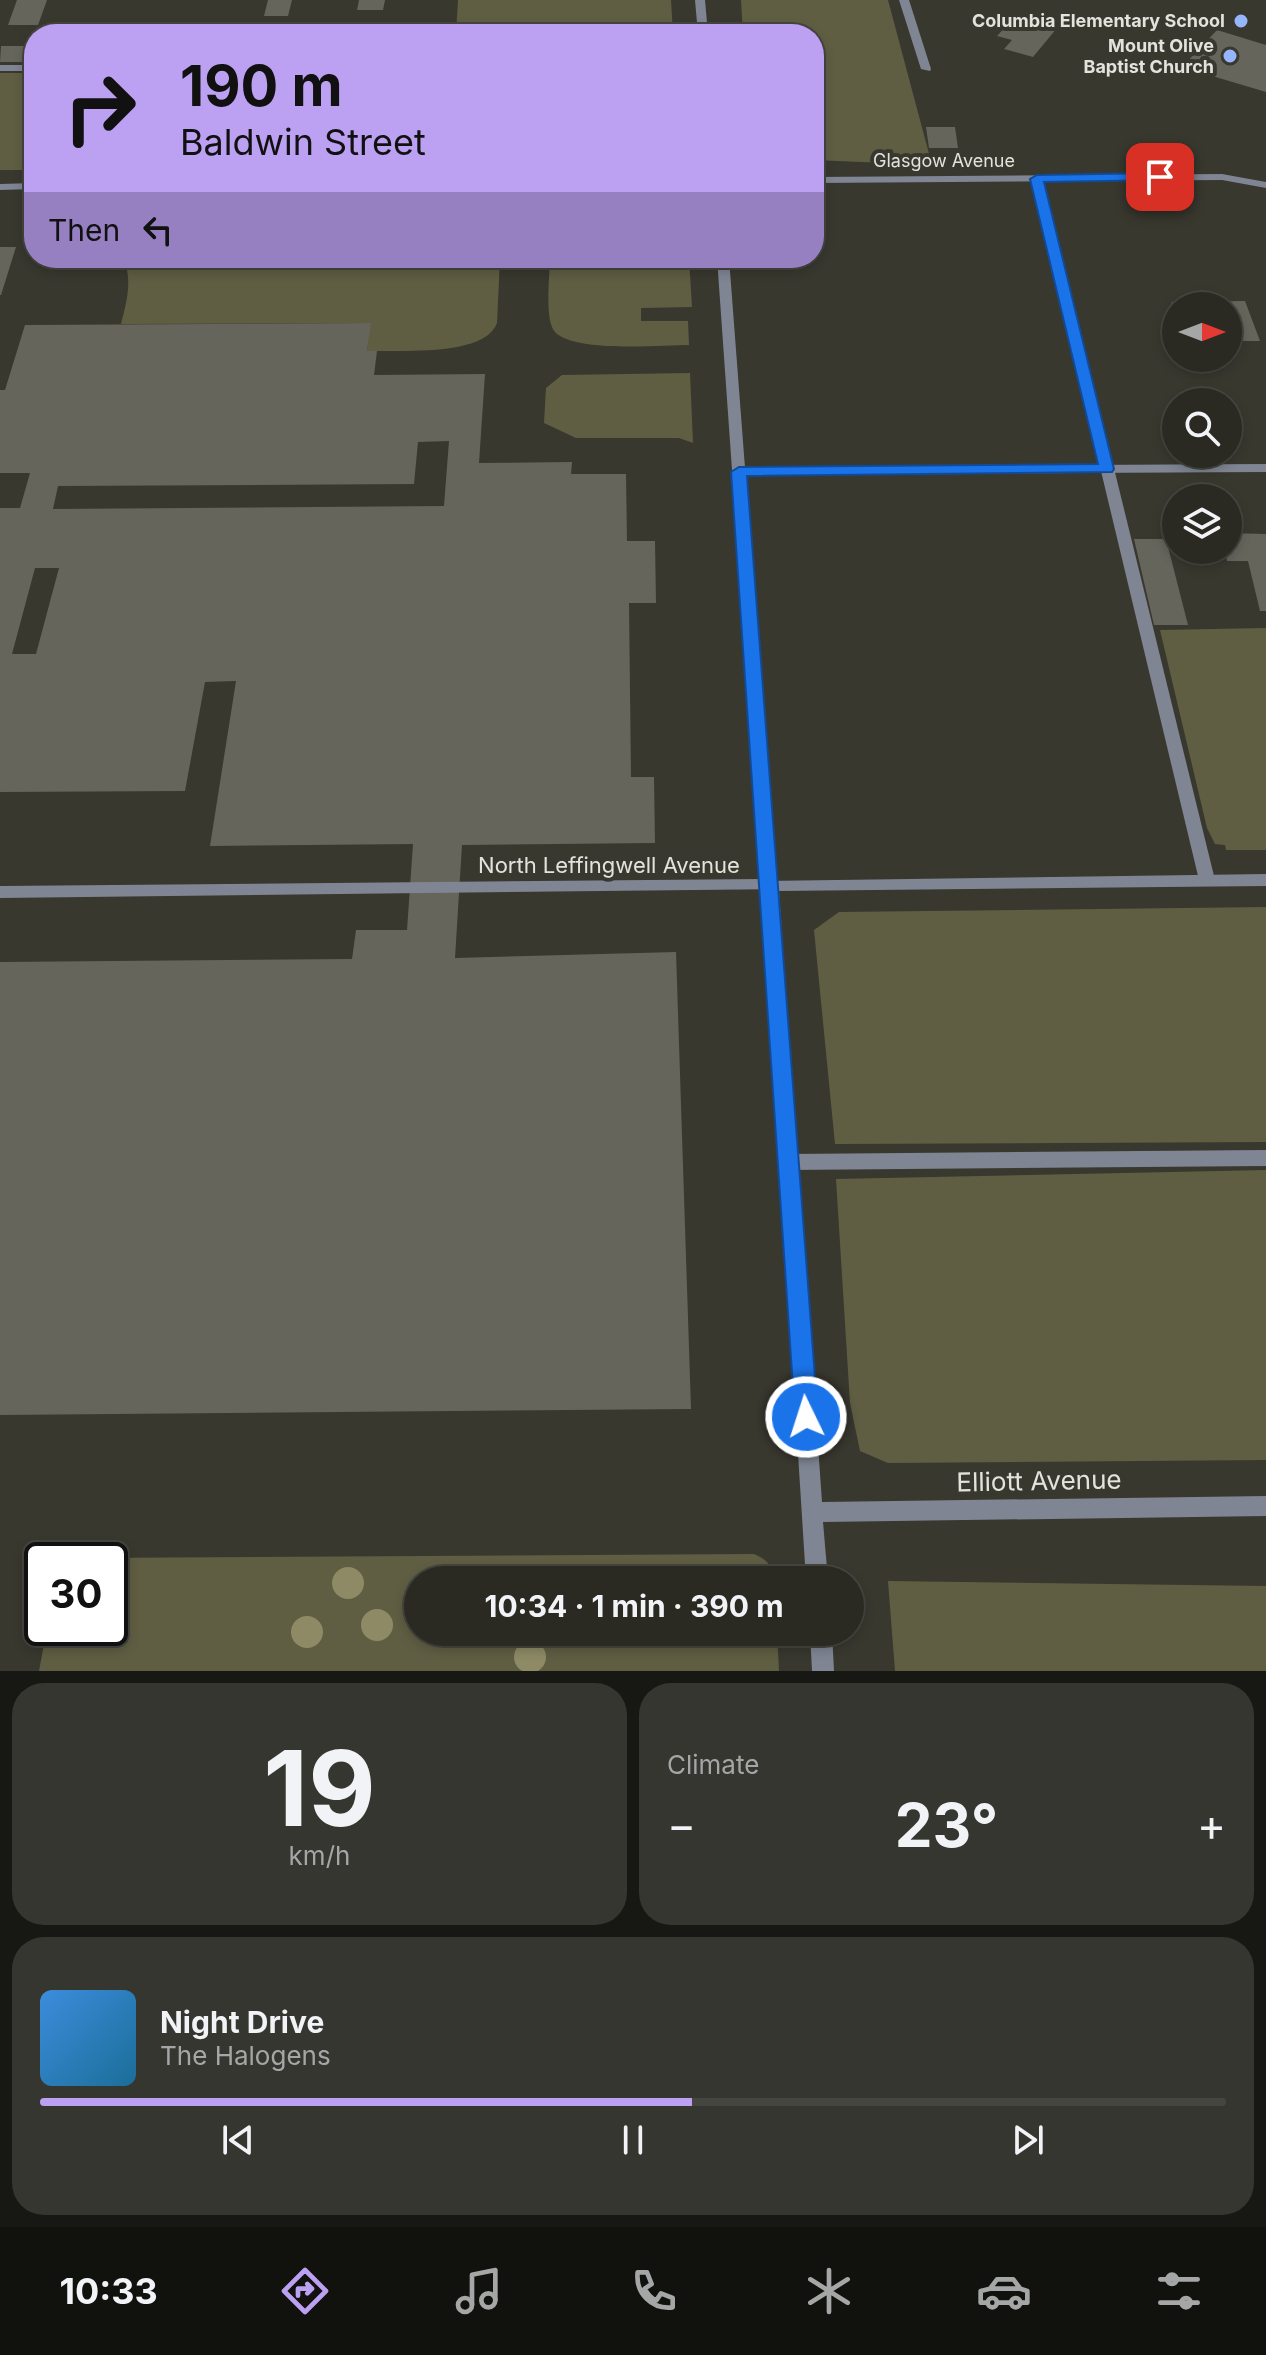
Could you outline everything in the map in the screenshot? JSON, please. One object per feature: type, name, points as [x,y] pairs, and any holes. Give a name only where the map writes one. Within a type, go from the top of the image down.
[{"type":"street","points":[[700,0],[702,24]]},
{"type":"street","points":[[904,0],[926,69]]},
{"type":"street","points":[[0,68],[24,68]]},
{"type":"street","name":"Glasgow Avenue","points":[[824,180],[1222,177],[1266,185]]},
{"type":"street","points":[[1037,179],[1207,880]]},
{"type":"street","points":[[0,187],[24,186]]},
{"type":"street","points":[[724,268],[790,1162],[816,1566]]},
{"type":"street","points":[[739,472],[1266,468]]},
{"type":"street","name":"North Leffingwell Avenue","points":[[0,892],[1266,880]]},
{"type":"street","points":[[790,1162],[1266,1158]]},
{"type":"street","name":"Elliott Avenue","points":[[812,1512],[1266,1506]]},
{"type":"street","points":[[822,1646],[823,1671]]},
{"type":"shaded area","points":[[458,0],[671,0],[672,24],[457,24]]},
{"type":"shaded area","points":[[741,0],[888,0],[932,165],[824,160],[824,24],[742,24]]},
{"type":"shaded area","points":[[0,73],[24,73],[24,170],[0,170]]},
{"type":"shaded area","points":[[127,268],[500,268],[497,323],[489,334],[459,347],[399,351],[367,351],[370,323],[121,324],[127,299]]},
{"type":"shaded area","points":[[549,268],[690,268],[692,307],[641,308],[641,321],[688,321],[689,345],[599,345],[565,339],[552,326],[548,296]]},
{"type":"shaded area","points":[[690,373],[693,443],[679,438],[576,438],[544,423],[546,388],[562,375]]},
{"type":"shaded area","points":[[1266,628],[1266,850],[1226,850],[1225,845],[1215,844],[1207,828],[1160,630]]},
{"type":"shaded area","points":[[1266,907],[1266,1142],[835,1144],[814,930],[839,912]]},
{"type":"shaded area","points":[[1266,1170],[1266,1460],[888,1463],[860,1451],[850,1403],[836,1179]]},
{"type":"shaded area","points":[[754,1554],[769,1566],[404,1566],[404,1646],[778,1646],[779,1671],[39,1671],[44,1646],[128,1646],[128,1558]]},
{"type":"shaded area","points":[[888,1581],[1266,1586],[1266,1671],[895,1671]]},
{"type":"building","points":[[17,0],[47,0],[38,24],[8,25]]},
{"type":"building","points":[[268,0],[292,0],[288,16],[264,16]]},
{"type":"building","points":[[359,0],[385,0],[383,10],[357,10]]},
{"type":"building","points":[[1043,17],[1062,22],[1033,57],[1004,49],[1012,40],[997,36],[1010,22],[1026,26],[1032,19],[1040,21]]},
{"type":"building","name":"Mount Olive Baptist Church","points":[[1217,30],[1266,45],[1266,92],[1182,67]]},
{"type":"building","points":[[1,46],[24,46],[23,62],[0,62]]},
{"type":"building","points":[[926,127],[955,127],[958,148],[929,148]]},
{"type":"building","points":[[0,247],[16,247],[1,295],[0,295]]},
{"type":"building","points":[[1242,301],[1245,301],[1260,341],[1242,341]]},
{"type":"building","points":[[371,323],[367,351],[377,351],[374,375],[485,374],[479,463],[572,462],[571,474],[626,474],[627,541],[655,541],[656,603],[629,603],[631,777],[654,777],[655,843],[462,845],[455,958],[676,952],[691,1409],[0,1415],[0,962],[352,959],[356,930],[407,930],[413,844],[210,846],[236,681],[205,682],[185,791],[0,792],[0,508],[20,508],[30,473],[0,473],[0,390],[5,390],[25,325]],"holes":[[[449,441],[444,506],[53,509],[58,486],[414,484],[418,442]],[[35,568],[59,568],[36,654],[12,654]]]},
{"type":"building","points":[[1242,533],[1266,534],[1266,611],[1260,611],[1248,561],[1242,561]]},
{"type":"building","points":[[1134,539],[1162,539],[1162,564],[1172,564],[1188,625],[1154,625]]},
{"type":"place","name":"Columbia Elementary School","points":[[1241,21]]},
{"type":"place","name":"Mount Olive Baptist Church","points":[[1230,56]]},
{"type":"route","points":[[806,1417],[739,472],[1107,469],[1037,179],[1160,177]]}]
